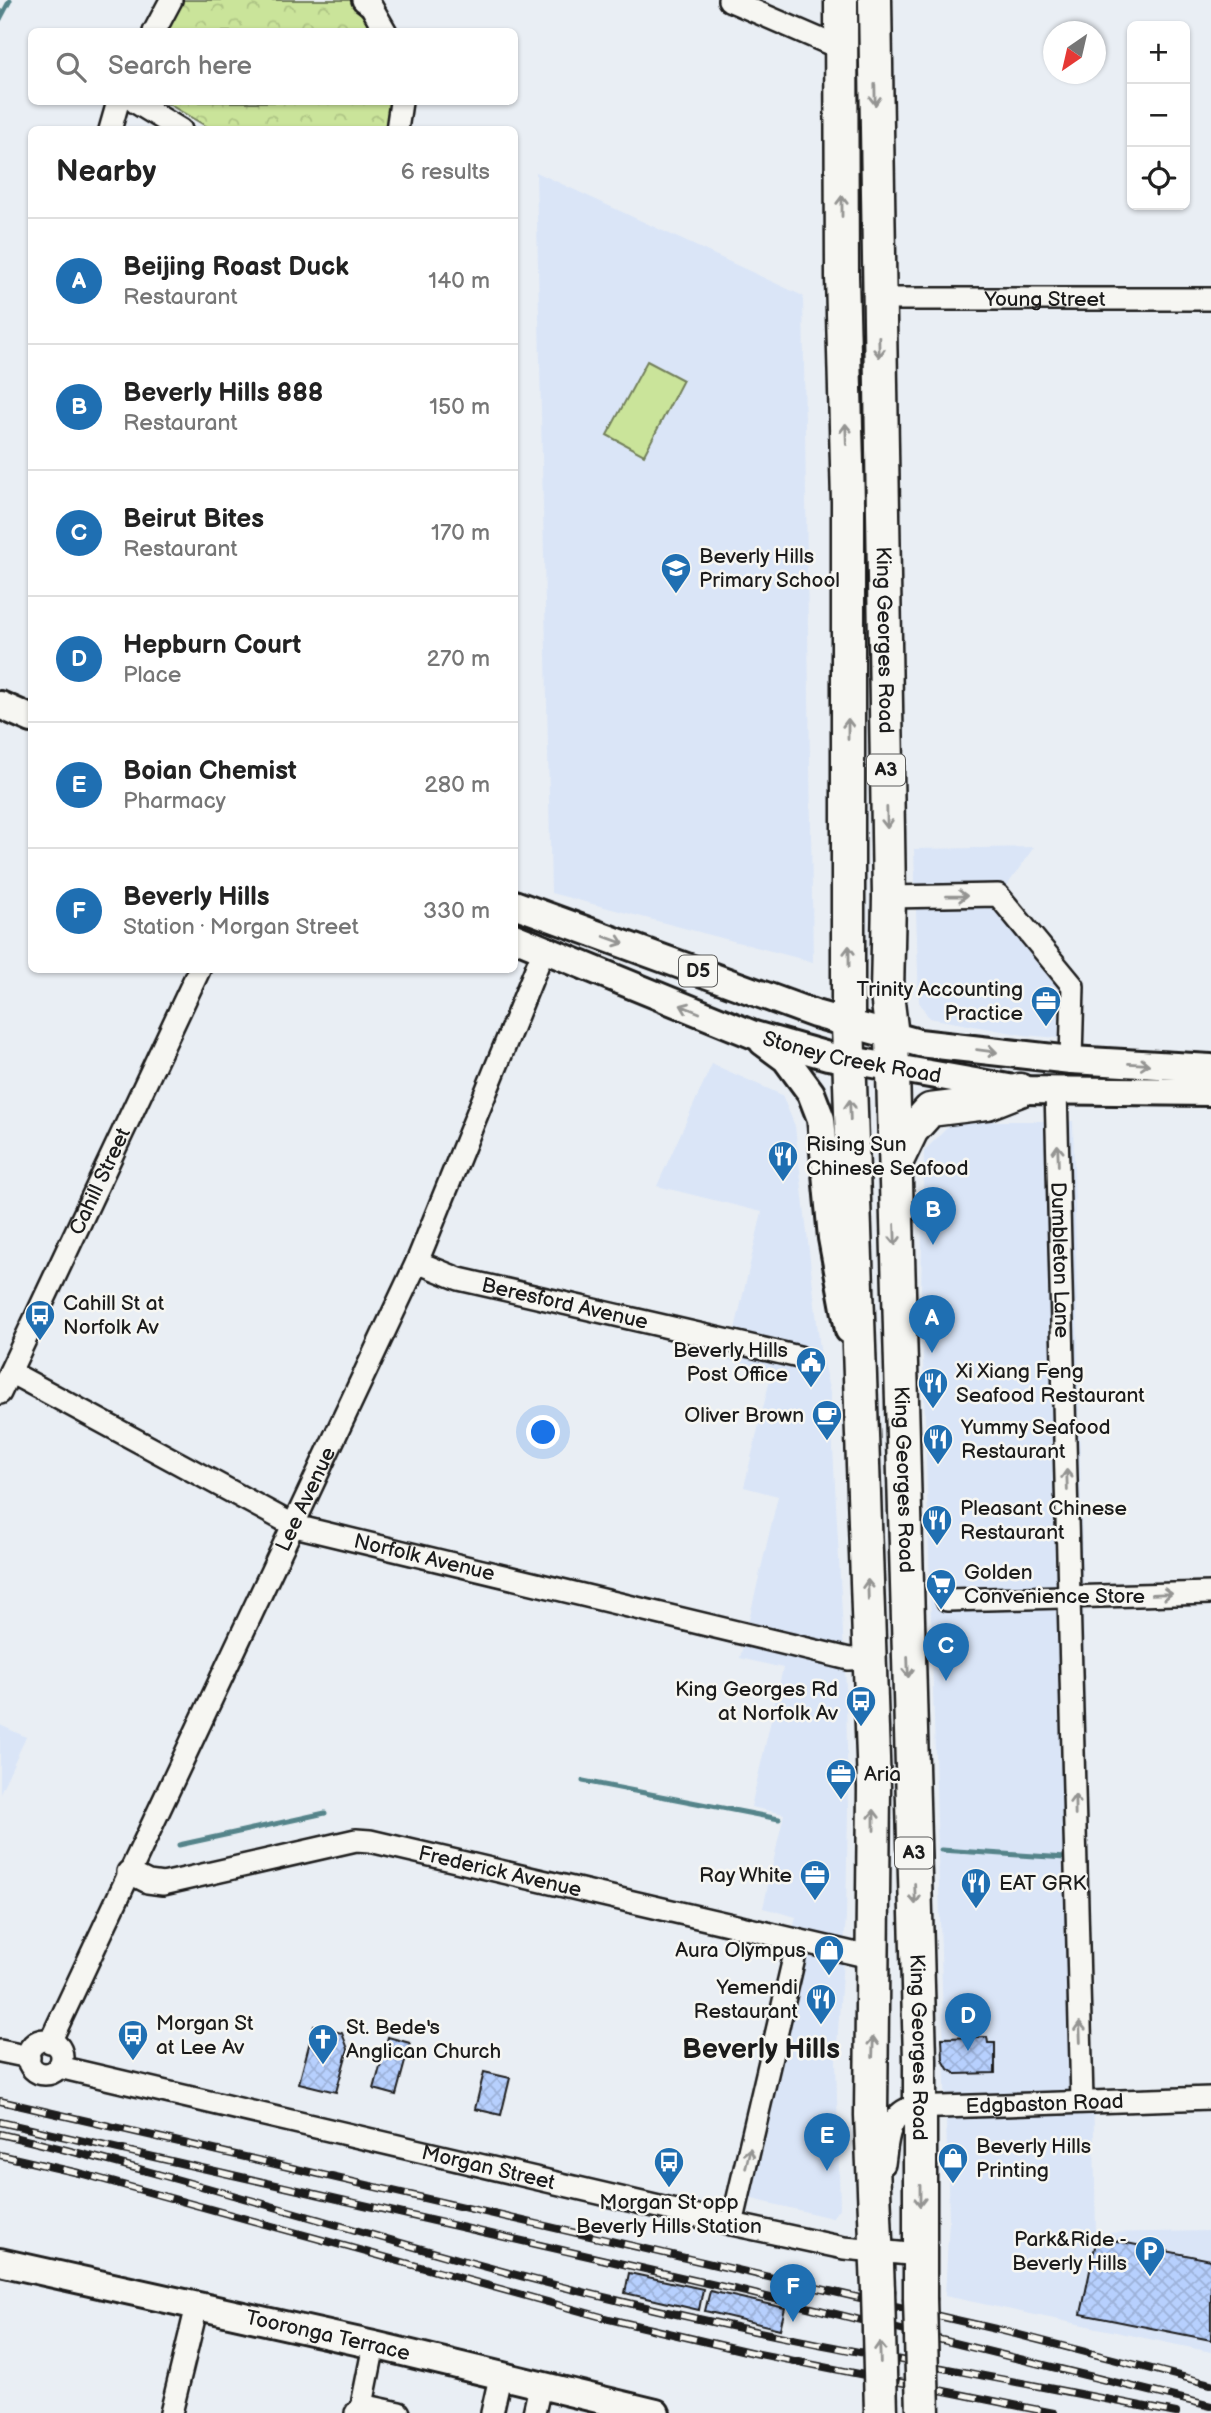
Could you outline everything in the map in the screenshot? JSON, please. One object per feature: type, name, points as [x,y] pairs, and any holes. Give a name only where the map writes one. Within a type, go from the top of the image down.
[{"type":"highway","name":"King Georges Road","points":[[841,0],[842,276],[848,502],[848,1024],[870,1658],[874,1958],[871,2116],[881,2413]]},
{"type":"highway","name":"King Georges Road","points":[[875,0],[889,897],[887,994],[892,1036],[921,2107],[920,2298],[923,2413]]},
{"type":"highway","points":[[894,1167],[912,1130],[930,1110],[987,1104],[1020,1090]]},
{"type":"main road","points":[[0,705],[28,717]]},
{"type":"main road","name":"Stoney Creek Road","points":[[518,905],[848,1024],[892,1036],[919,1042],[1071,1060],[1211,1068]]},
{"type":"main road","name":"Stoney Creek Road","points":[[518,939],[754,1035],[849,1061],[1020,1090],[1211,1092]]},
{"type":"main road","points":[[754,1035],[786,1059],[811,1093],[821,1119],[832,1238],[846,1319],[861,1374]]},
{"type":"main road","name":"Tooronga Terrace","points":[[0,2262],[374,2345],[656,2413]]},
{"type":"street","points":[[156,28],[171,0]]},
{"type":"street","points":[[363,0],[371,6],[384,28]]},
{"type":"street","points":[[729,0],[842,49]]},
{"type":"street","points":[[111,126],[117,105]]},
{"type":"street","points":[[140,105],[174,126]]},
{"type":"street","points":[[398,126],[401,105]]},
{"type":"street","name":"Young Street","points":[[879,299],[1211,299]]},
{"type":"street","points":[[889,897],[998,895],[1073,986],[1071,1060]]},
{"type":"street","name":"Lee Avenue","points":[[50,2042],[128,1872],[295,1525],[416,1262],[544,949]]},
{"type":"street","name":"Cahill Street","points":[[0,1393],[197,973]]},
{"type":"street","name":"Dumbleton Lane","points":[[1056,1090],[1082,2101]]},
{"type":"street","name":"Beresford Avenue","points":[[416,1262],[459,1279],[799,1357]]},
{"type":"street","name":"Norfolk Avenue","points":[[10,1372],[295,1525],[849,1659],[870,1658]]},
{"type":"street","points":[[947,1600],[1211,1593]]},
{"type":"street","name":"Frederick Avenue","points":[[128,1872],[148,1882],[163,1884],[356,1840],[370,1840],[874,1958]]},
{"type":"street","points":[[733,2224],[799,1941]]},
{"type":"street","points":[[50,2042],[61,2050],[59,2067],[51,2073],[40,2073],[32,2067],[29,2057],[37,2043],[50,2042]]},
{"type":"street","points":[[0,2051],[29,2057]]},
{"type":"street","name":"Morgan Street","points":[[59,2067],[733,2224],[844,2248],[920,2255]]},
{"type":"street","name":"Edgbaston Road","points":[[876,2215],[891,2125],[903,2110],[921,2107],[1211,2098]]},
{"type":"street","points":[[171,2413],[197,2306]]},
{"type":"street","points":[[374,2345],[359,2409],[399,2413]]},
{"type":"street","points":[[492,2413],[500,2377]]},
{"type":"street","points":[[534,2413],[540,2386]]},
{"type":"shaded area","name":"Beverly Hills Primary School","points":[[536,172],[803,296],[813,962],[551,893]]},
{"type":"shaded area","points":[[1034,847],[1004,890],[1079,979],[1081,1040],[1024,1035],[929,1018],[919,1002],[914,849]]},
{"type":"shaded area","points":[[712,1064],[782,1095],[795,1126],[820,1349],[830,1393],[846,1688],[848,1811],[846,1917],[836,2060],[840,2207],[832,2218],[727,2193],[796,1917],[763,1908],[784,1814],[751,1807],[783,1668],[740,1658],[778,1496],[744,1487],[772,1371],[728,1360],[762,1212],[657,1186]]},
{"type":"shaded area","points":[[969,1121],[1073,1121],[1096,2233],[1211,2231],[1211,2352],[945,2296],[949,2218],[921,1291],[924,1151],[949,1126]]},
{"type":"shaded area","points":[[0,1725],[26,1737],[0,1793]]},
{"type":"green space","points":[[178,0],[350,0],[372,28],[164,28]]},
{"type":"green space","points":[[170,105],[390,105],[388,126],[206,126]]},
{"type":"green space","points":[[647,361],[683,380],[644,455],[607,435]]},
{"type":"building","name":"St. Bede's Anglican Church","points":[[314,2026],[342,2033],[348,2049],[336,2092],[299,2083]]},
{"type":"building","points":[[388,2037],[410,2043],[396,2095],[374,2089]]},
{"type":"building","points":[[987,2037],[988,2043],[995,2043],[995,2073],[956,2074],[948,2069],[943,2060],[942,2038]]},
{"type":"building","points":[[484,2072],[510,2078],[501,2115],[475,2109]]},
{"type":"building","name":"Park&Ride - Beverly Hills","points":[[1097,2237],[1211,2260],[1211,2340],[1081,2314]]},
{"type":"building","points":[[629,2273],[703,2289],[699,2310],[625,2293]]},
{"type":"building","points":[[710,2291],[785,2308],[780,2329],[705,2311]]},
{"type":"waterway","points":[[0,19],[10,0]]},
{"type":"waterway","points":[[583,1781],[779,1819]]},
{"type":"waterway","points":[[179,1845],[325,1813]]},
{"type":"waterway","points":[[941,1850],[1066,1858]]},
{"type":"railway","points":[[0,2101],[1000,2330],[1211,2384]]},
{"type":"railway","points":[[0,2122],[746,2292],[1211,2406]]},
{"type":"railway","points":[[0,2134],[155,2173],[462,2260],[616,2300],[826,2346],[1176,2413]]},
{"type":"railway","points":[[0,2155],[83,2174],[609,2319],[754,2353],[1054,2413]]},
{"type":"place","name":"Beverly Hills Primary School","points":[[676,595]]},
{"type":"place","name":"Trinity Accounting Practice","points":[[1046,1028]]},
{"type":"place","name":"Rising Sun Chinese Seafood","points":[[783,1183]]},
{"type":"place","name":"Beverly Hills 888","points":[[933,1245]]},
{"type":"place","name":"Cahill St at Norfolk Av","points":[[40,1342]]},
{"type":"place","name":"Beijing Roast Duck","points":[[932,1353]]},
{"type":"place","name":"Beverly Hills Post Office","points":[[811,1389]]},
{"type":"place","name":"Xi Xiang Feng Seafood Restaurant","points":[[933,1410]]},
{"type":"place","name":"Oliver Brown","points":[[827,1442]]},
{"type":"place","name":"Yummy Seafood Restaurant","points":[[938,1466]]},
{"type":"place","name":"Pleasant Chinese Restaurant","points":[[937,1547]]},
{"type":"place","name":"Golden Convenience Store","points":[[941,1611]]},
{"type":"place","name":"Beirut Bites","points":[[946,1681]]},
{"type":"place","name":"King Georges Rd at Norfolk Av","points":[[861,1728]]},
{"type":"place","name":"Aria","points":[[841,1801]]},
{"type":"place","name":"Ray White","points":[[815,1902]]},
{"type":"place","name":"EAT GRK","points":[[976,1910]]},
{"type":"place","name":"Aura Olympus","points":[[829,1977]]},
{"type":"place","name":"Yemendi Restaurant","points":[[821,2026]]},
{"type":"place","name":"Hepburn Court","points":[[968,2051]]},
{"type":"place","name":"Morgan St at Lee Av","points":[[133,2062]]},
{"type":"place","name":"St. Bede's Anglican Church","points":[[323,2066]]},
{"type":"place","name":"Boian Chemist","points":[[827,2171]]},
{"type":"place","name":"Beverly Hills Printing","points":[[953,2185]]},
{"type":"place","name":"Morgan St opp Beverly Hills Station","points":[[669,2189]]},
{"type":"place","name":"Park&Ride - Beverly Hills","points":[[1150,2278]]},
{"type":"place","name":"Beverly Hills","points":[[793,2322]]},
{"type":"district","name":"Beverly Hills","points":[[761,2049]]}]
